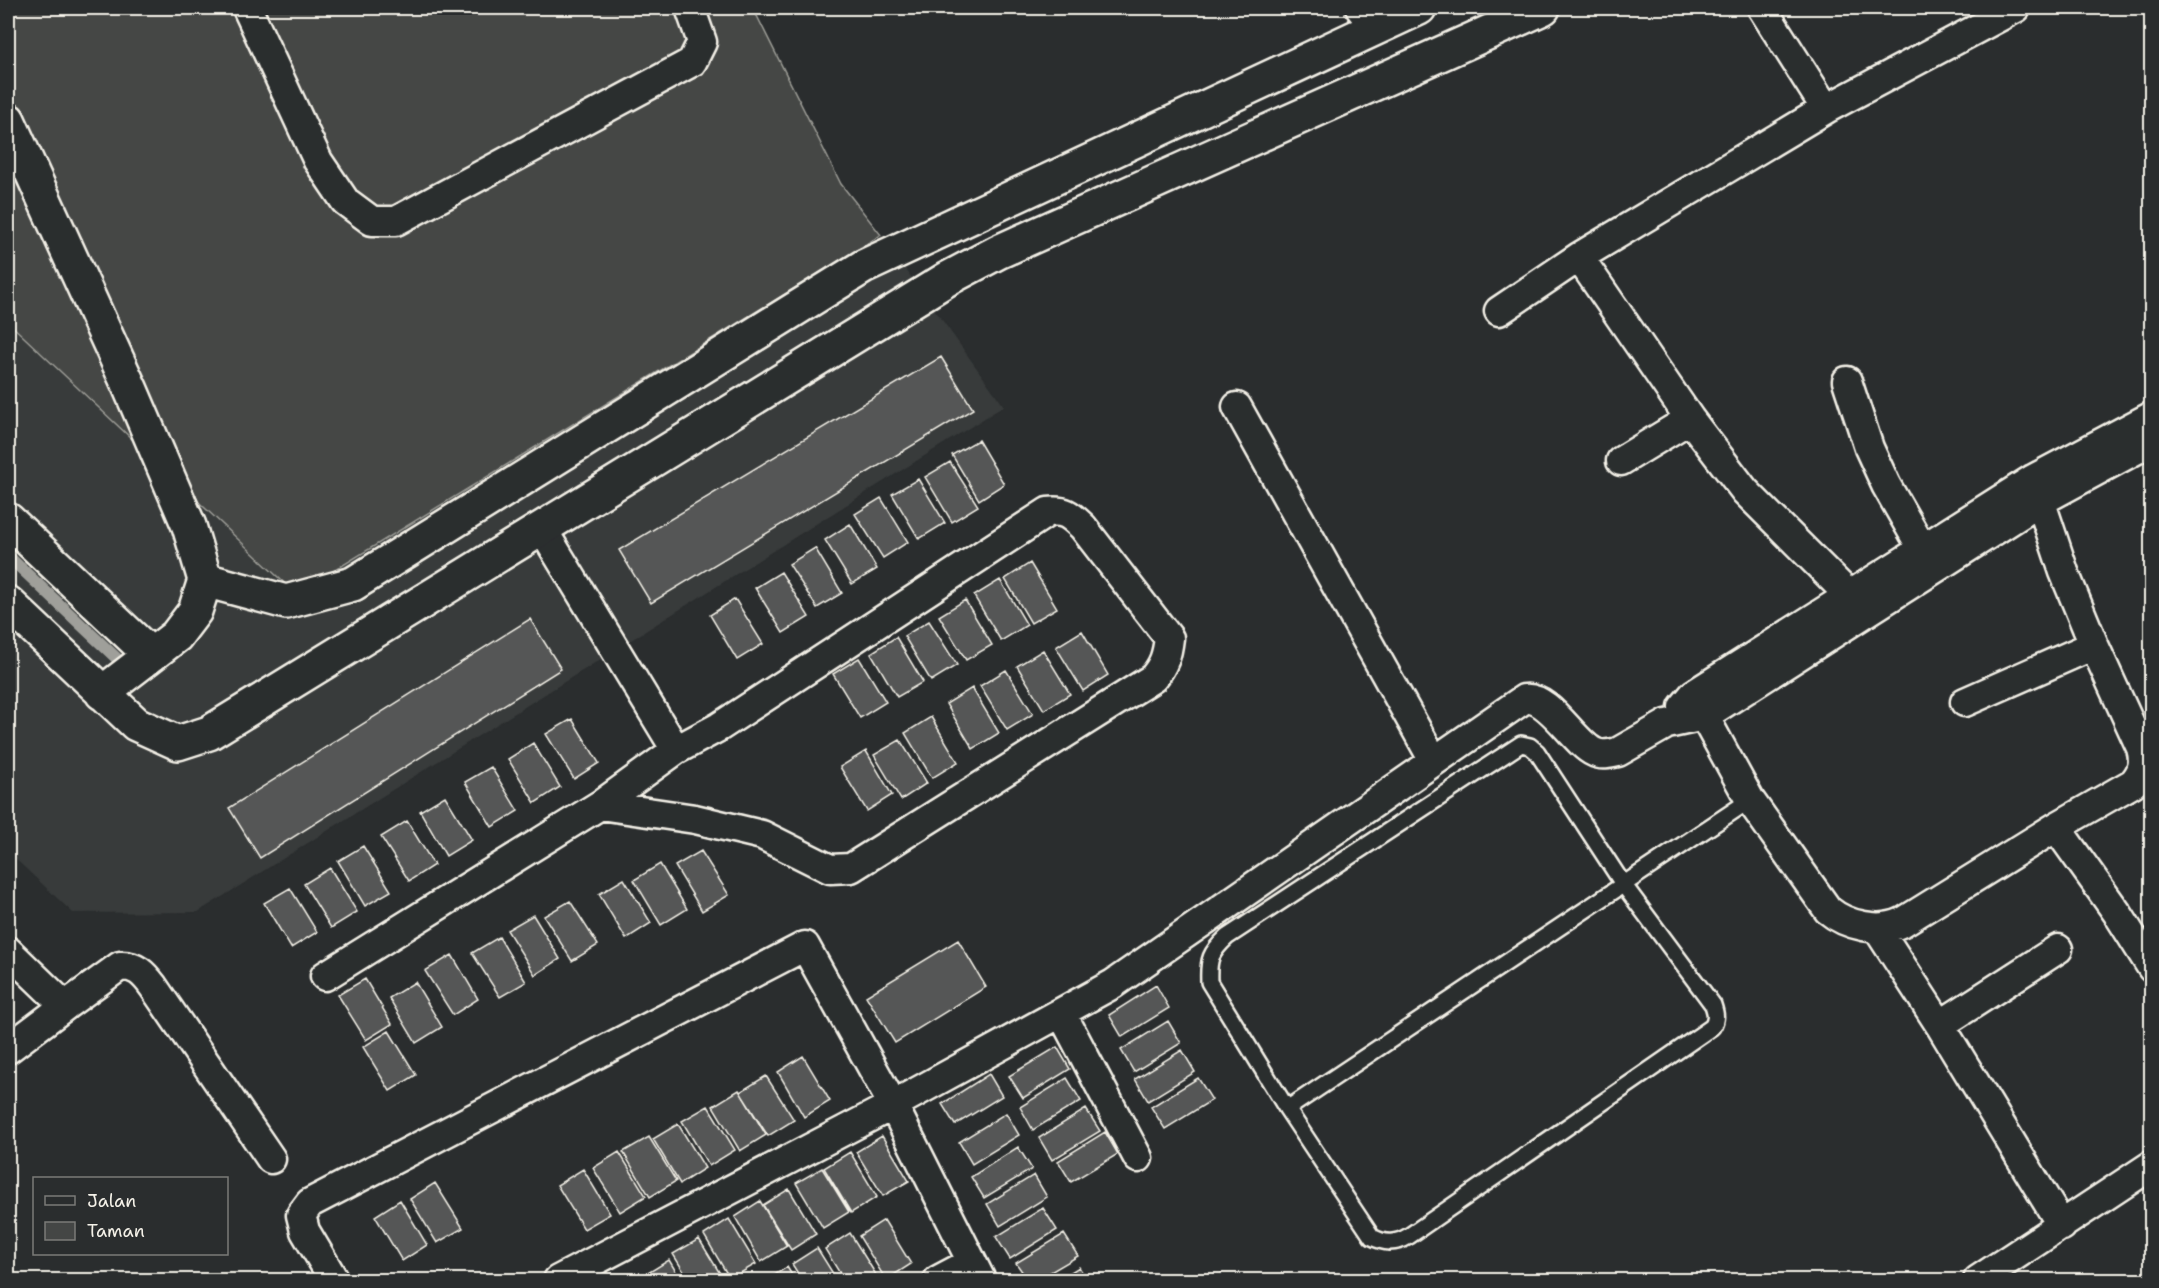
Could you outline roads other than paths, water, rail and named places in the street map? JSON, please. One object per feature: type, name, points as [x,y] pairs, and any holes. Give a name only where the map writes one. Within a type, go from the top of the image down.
[{"type":"street","points":[[247,8],[318,161],[345,201],[372,221],[396,221],[692,62],[702,42],[690,8]]},
{"type":"street","points":[[205,580],[286,602],[353,584],[863,267],[1367,18],[1419,8]]},
{"type":"street","points":[[8,603],[136,724],[178,743],[209,733],[947,279],[998,252],[1543,8]]},
{"type":"street","points":[[1762,8],[1826,109]]},
{"type":"street","points":[[1498,311],[1579,257],[1826,109],[2016,8]]},
{"type":"street","points":[[8,120],[185,515],[205,580],[195,611],[176,636],[102,693]]},
{"type":"street","points":[[925,238],[947,279]]},
{"type":"street","points":[[1579,257],[1690,419],[1745,490],[1849,596]]},
{"type":"street","points":[[1847,381],[1869,448],[1886,485],[1922,548]]},
{"type":"street","points":[[1237,407],[1434,761]]},
{"type":"street","points":[[1621,461],[1690,419]]},
{"type":"street","points":[[558,1281],[893,1105],[1113,984],[1518,702],[1529,698],[1541,703],[1595,753],[1618,752],[1699,705],[2037,490],[2151,424]]},
{"type":"street","points":[[1699,705],[1849,596],[1922,548],[2037,490]]},
{"type":"street","points":[[1699,705],[1750,800],[1828,910],[1837,918],[1877,928],[1893,927],[1903,922],[2133,783],[2140,775],[2143,765],[2141,748],[2064,572],[2037,490]]},
{"type":"street","points":[[325,976],[600,805],[676,750],[719,727],[1048,512],[1059,511],[1070,515],[1083,527],[1169,638],[1163,666],[1153,678],[851,868],[830,869],[762,835],[694,819],[600,805]]},
{"type":"street","points":[[8,520],[151,655]]},
{"type":"street","points":[[541,527],[676,750]]},
{"type":"street","points":[[1965,702],[2094,645]]},
{"type":"street","points":[[2056,828],[2118,914],[2151,968]]},
{"type":"street","points":[[1877,928],[1940,1025],[2062,1226]]},
{"type":"street","points":[[334,1281],[304,1231],[302,1215],[310,1203],[805,946],[893,1105],[976,1272],[938,1281]]},
{"type":"street","points":[[1940,1025],[2058,949]]},
{"type":"street","points":[[8,951],[65,1006]]},
{"type":"street","points":[[8,1049],[120,966],[137,969],[153,986],[271,1159]]},
{"type":"street","points":[[1062,1014],[1138,1158]]},
{"type":"street","points":[[1978,1281],[2151,1165]]},
{"type":"lane","points":[[1521,744],[1530,746],[1537,752],[1623,885],[1713,1005],[1716,1014],[1712,1028],[1409,1236],[1392,1243],[1381,1242],[1372,1237],[1287,1109],[1209,982],[1208,964],[1211,955],[1227,937],[1521,744]]},
{"type":"lane","points":[[1287,1109],[1750,800]]},
{"type":"waterway","points":[[8,556],[128,669]]}]
